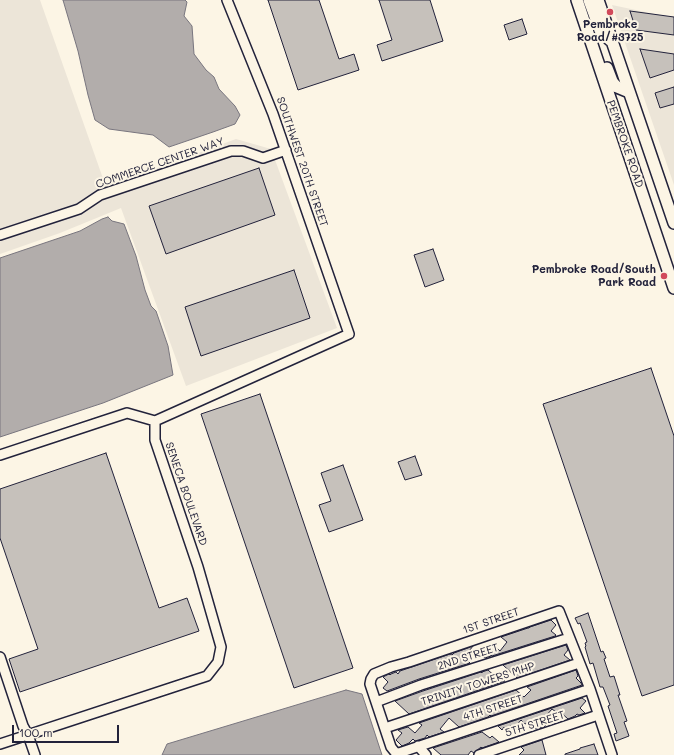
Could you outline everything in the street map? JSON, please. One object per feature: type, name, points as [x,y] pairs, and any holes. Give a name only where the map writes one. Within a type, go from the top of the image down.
[{"type":"main road","name":"PEMBROKE ROAD","points":[[577,0],[674,288]]},
{"type":"main road","points":[[589,0],[600,30],[613,44]]},
{"type":"main road","name":"PEMBROKE ROAD","points":[[598,0],[674,223]]},
{"type":"main road","points":[[590,41],[601,51],[614,84],[629,92]]},
{"type":"street","name":"SOUTHWEST 20TH STREET","points":[[155,421],[349,334],[272,111],[227,0]]},
{"type":"street","name":"COMMERCE CENTER WAY","points":[[0,235],[79,209],[100,195],[230,151],[243,152],[263,158],[286,150]]},
{"type":"street","points":[[0,455],[127,413],[155,421]]},
{"type":"street","name":"SENECA BOULEVARD","points":[[28,735],[206,676],[218,662],[221,647],[198,568],[155,440],[155,421]]},
{"type":"street","name":"1ST STREET","points":[[404,751],[395,752],[393,750],[370,684],[370,679],[374,674],[559,611],[590,689],[612,755]]},
{"type":"street","name":"2ND STREET","points":[[376,702],[421,685],[569,638]]},
{"type":"street","points":[[0,657],[23,726],[35,755]]},
{"type":"street","name":"TRINITY TOWERS MHP","points":[[385,728],[579,663]]},
{"type":"street","name":"4TH STREET","points":[[404,751],[590,689]]},
{"type":"street","name":"5TH STREET","points":[[479,755],[598,715]]},
{"type":"street","points":[[0,744],[28,735]]},
{"type":"street","points":[[418,746],[426,755]]},
{"type":"shaded area","points":[[0,0],[40,0],[106,187],[236,139],[271,149],[337,328],[186,386],[121,208],[60,233],[0,254]]},
{"type":"shaded area","points":[[63,0],[185,0],[187,2],[184,16],[192,26],[194,54],[206,70],[214,77],[219,89],[235,106],[240,115],[235,124],[169,147],[153,135],[109,129],[95,120],[78,51]]},
{"type":"shaded area","points":[[612,5],[674,18],[674,185]]},
{"type":"shaded area","points":[[108,217],[112,221],[124,224],[136,256],[145,290],[151,306],[156,311],[168,346],[173,375],[103,403],[0,437],[0,258],[80,231]]},
{"type":"shaded area","points":[[346,690],[362,694],[382,755],[162,755],[167,744]]},
{"type":"building","points":[[268,0],[319,0],[339,59],[354,54],[359,70],[298,90]]},
{"type":"building","points":[[379,0],[430,0],[443,41],[382,61],[377,45],[392,40]]},
{"type":"building","points":[[630,11],[674,17],[674,35],[636,30]]},
{"type":"building","points":[[522,19],[527,34],[509,40],[504,25]]},
{"type":"building","points":[[640,49],[674,54],[674,70],[650,78]]},
{"type":"building","points":[[674,87],[674,104],[660,108],[655,93]]},
{"type":"building","points":[[259,168],[275,215],[166,254],[149,206]]},
{"type":"building","points":[[433,249],[444,280],[425,287],[414,255]]},
{"type":"building","points":[[294,270],[310,318],[201,356],[185,307]]},
{"type":"building","points":[[651,368],[674,436],[674,685],[642,696],[543,404]]},
{"type":"building","points":[[260,394],[353,668],[294,688],[201,414]]},
{"type":"building","points":[[106,453],[159,608],[187,598],[199,631],[20,692],[9,659],[38,649],[0,538],[0,489]]},
{"type":"building","points":[[415,456],[422,475],[405,480],[398,462]]},
{"type":"building","points":[[343,465],[363,520],[329,532],[319,505],[331,501],[321,473]]},
{"type":"building","points":[[588,613],[601,652],[603,651],[606,658],[604,659],[610,677],[614,676],[620,695],[618,695],[627,721],[624,722],[629,736],[616,741],[614,734],[617,733],[608,706],[610,705],[603,687],[600,687],[593,663],[590,664],[585,647],[585,643],[587,642],[580,623],[578,624],[575,618]]},
{"type":"building","points":[[551,620],[556,625],[551,631],[556,635],[555,636],[492,656],[489,653],[495,646],[500,651],[507,642],[501,637]]},
{"type":"building","points":[[566,645],[568,650],[564,655],[570,660],[517,678],[503,665]]},
{"type":"building","points":[[473,646],[466,655],[463,656],[470,663],[387,691],[383,688],[388,682],[383,677],[389,674],[390,675],[396,672],[398,674],[400,671],[450,654],[452,655]]},
{"type":"building","points":[[483,649],[491,656],[485,658],[476,651]]},
{"type":"building","points":[[488,670],[497,678],[499,676],[505,681],[409,714],[395,701],[481,672],[482,673]]},
{"type":"building","points":[[576,670],[578,676],[576,678],[582,685],[491,716],[490,715],[459,727],[449,718],[440,729],[444,732],[429,737],[427,735],[425,738],[415,741],[413,739],[409,743],[402,746],[396,740],[402,733],[398,730],[408,727],[415,733],[422,725],[419,723],[516,690],[524,697],[531,690],[527,687]]},
{"type":"building","points":[[582,698],[586,701],[580,708],[585,713],[579,715],[577,714],[568,719],[558,710],[556,712],[552,709],[545,717],[550,721],[544,727],[536,729],[527,723],[525,724],[521,720],[514,728],[511,725],[507,730],[504,727],[502,730],[498,726]]},
{"type":"building","points":[[482,732],[490,738],[492,736],[499,742],[482,748],[481,747],[474,753],[471,751],[468,755],[441,755],[433,748]]},
{"type":"building","points":[[542,740],[546,755],[519,755],[524,750],[521,747]]},
{"type":"building","points":[[594,744],[598,755],[565,755],[580,748]]},
{"type":"place","name":"Pembroke Road/#3725","points":[[610,12]]},
{"type":"place","name":"Pembroke Road/South Park Road","points":[[664,276]]}]
